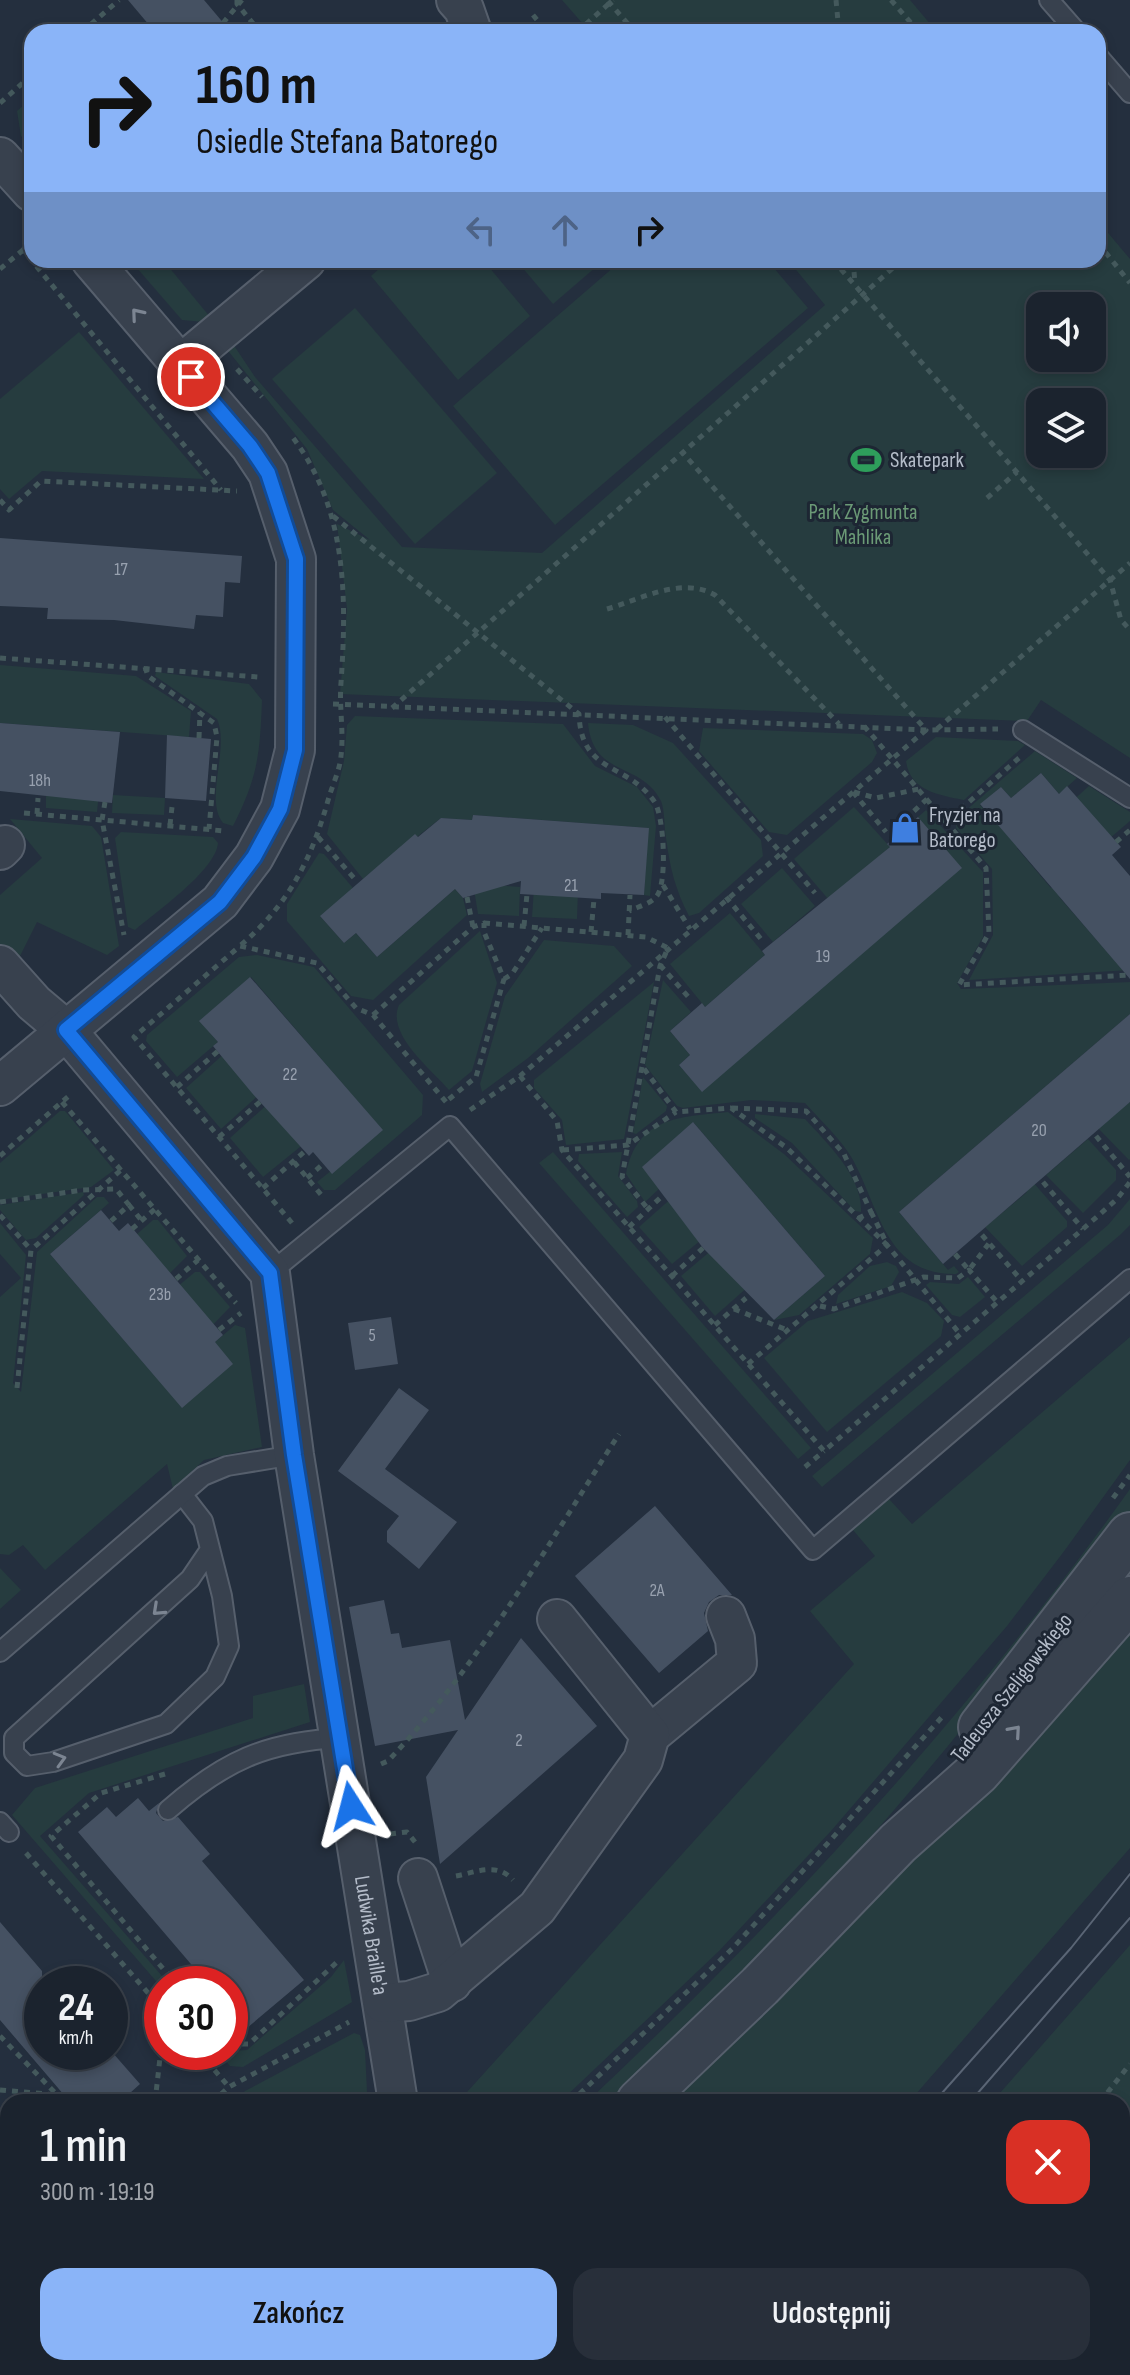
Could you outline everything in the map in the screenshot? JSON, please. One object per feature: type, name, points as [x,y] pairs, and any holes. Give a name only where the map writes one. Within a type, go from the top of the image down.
[{"type":"street","points":[[456,0],[464,9],[469,24]]},
{"type":"street","points":[[0,157],[24,183]]},
{"type":"street","points":[[0,1086],[220,902],[254,857],[280,809],[295,750],[296,559],[268,473],[250,446],[98,268]]},
{"type":"street","points":[[180,365],[296,268]]},
{"type":"street","points":[[0,965],[34,1003],[66,1030],[270,1273]]},
{"type":"street","name":"Ludwika Braille'a","points":[[270,1273],[294,1455],[397,2094]]},
{"type":"street","name":"Tadeusza Szeligowskiego","points":[[898,1843],[1118,1523]]},
{"type":"street","name":"Tadeusza Szeligowskiego","points":[[647,2094],[771,1975],[898,1843],[978,1772],[1130,1599]]},
{"type":"street","points":[[383,2003],[409,2001],[438,1992],[537,1908],[643,1760],[650,1735],[737,1663],[735,1639],[726,1616]]},
{"type":"street","points":[[557,1619],[650,1735]]},
{"type":"street","points":[[427,1867],[452,1982]]},
{"type":"lane","points":[[1049,0],[1070,24]]},
{"type":"lane","points":[[1106,65],[1130,93]]},
{"type":"lane","points":[[1023,730],[1130,798]]},
{"type":"lane","points":[[270,1273],[455,1122],[813,1550],[1130,1279]]},
{"type":"lane","points":[[0,1652],[214,1469],[294,1455]]},
{"type":"lane","points":[[182,1494],[203,1521],[222,1596],[229,1646],[215,1677],[166,1724],[53,1762],[27,1766],[14,1753],[14,1738],[179,1589],[209,1551]]},
{"type":"lane","points":[[168,1810],[230,1763],[290,1741],[340,1738]]},
{"type":"path","points":[[91,24],[119,0]]},
{"type":"path","points":[[836,0],[838,24]]},
{"type":"path","points":[[891,0],[912,24]]},
{"type":"path","points":[[223,23],[239,1],[255,24]]},
{"type":"path","points":[[586,24],[610,1],[629,24]]},
{"type":"path","points":[[533,15],[540,24]]},
{"type":"path","points":[[0,103],[24,82]]},
{"type":"path","points":[[0,269],[23,250]]},
{"type":"path","points":[[1106,253],[1130,283]]},
{"type":"path","points":[[38,268],[221,490]]},
{"type":"path","points":[[840,268],[1110,580],[1121,620],[1130,630]]},
{"type":"path","points":[[854,268],[855,285]]},
{"type":"path","points":[[392,708],[893,268]]},
{"type":"path","points":[[683,453],[926,730]]},
{"type":"path","points":[[987,498],[1017,472]]},
{"type":"path","points":[[0,500],[9,510],[41,481],[221,490],[250,497]]},
{"type":"path","points":[[333,516],[579,714]]},
{"type":"path","points":[[937,729],[1130,563]]},
{"type":"path","points":[[607,609],[679,587],[705,589],[715,595],[840,725]]},
{"type":"path","points":[[0,658],[251,674],[296,697],[340,706],[863,725],[926,730],[1023,730]]},
{"type":"path","points":[[145,667],[148,676],[214,723],[217,737],[209,829]]},
{"type":"path","points":[[199,738],[200,711]]},
{"type":"path","points":[[579,714],[579,732],[596,760],[639,783],[657,804],[663,885],[690,929]]},
{"type":"path","points":[[665,717],[815,893]]},
{"type":"path","points":[[863,725],[986,868],[989,933],[959,985],[1130,975]]},
{"type":"path","points":[[296,1228],[134,1037],[240,946],[317,963],[356,1008],[373,1015],[446,1102],[455,1122],[520,1076],[726,897],[926,730]]},
{"type":"path","points":[[946,822],[1041,739]]},
{"type":"path","points":[[853,792],[876,798],[919,789]]},
{"type":"path","points":[[853,792],[886,832]]},
{"type":"path","points":[[37,814],[38,798]]},
{"type":"path","points":[[905,828],[901,823],[927,799]]},
{"type":"path","points":[[105,802],[102,820],[127,946]]},
{"type":"path","points":[[170,825],[172,807]]},
{"type":"path","points":[[7,836],[37,814],[235,833]]},
{"type":"path","points":[[1116,842],[1130,830]]},
{"type":"path","points":[[318,837],[354,878]]},
{"type":"path","points":[[629,911],[655,899],[663,885]]},
{"type":"path","points":[[524,926],[527,894]]},
{"type":"path","points":[[628,935],[630,895]]},
{"type":"path","points":[[467,897],[473,927]]},
{"type":"path","points":[[726,897],[761,939]]},
{"type":"path","points":[[591,932],[594,899]]},
{"type":"path","points":[[373,1015],[473,927],[484,923],[646,937],[668,948]]},
{"type":"path","points":[[435,1112],[476,1077],[504,979],[484,932],[484,923]]},
{"type":"path","points":[[504,979],[512,974],[542,928]]},
{"type":"path","points":[[648,1209],[622,1177],[660,966],[668,948]]},
{"type":"path","points":[[655,960],[691,1000]]},
{"type":"path","points":[[177,1087],[218,1051]]},
{"type":"path","points":[[642,1066],[673,1111]]},
{"type":"path","points":[[520,1076],[557,1121],[562,1150],[824,1451]]},
{"type":"path","points":[[219,1137],[261,1101]]},
{"type":"path","points":[[62,1102],[244,1312],[219,1330]]},
{"type":"path","points":[[731,1108],[787,1148],[887,1245],[960,1334]]},
{"type":"path","points":[[562,1150],[628,1145],[673,1111],[807,1109],[844,1154],[887,1245]]},
{"type":"path","points":[[805,1467],[1117,1199],[1130,1179],[1096,1136]]},
{"type":"path","points":[[263,1188],[305,1151]]},
{"type":"path","points":[[307,1178],[323,1164]]},
{"type":"path","points":[[17,1388],[31,1250],[121,1170]]},
{"type":"path","points":[[1043,1182],[1083,1229]]},
{"type":"path","points":[[0,1202],[83,1190],[116,1189],[142,1221]]},
{"type":"path","points":[[629,1227],[660,1198]]},
{"type":"path","points":[[111,1221],[129,1205]]},
{"type":"path","points":[[132,1229],[155,1209]]},
{"type":"path","points":[[857,1219],[871,1212]]},
{"type":"path","points":[[0,1215],[31,1250]]},
{"type":"path","points":[[982,1235],[1022,1281]]},
{"type":"path","points":[[819,1305],[834,1309],[923,1277],[958,1278],[969,1270],[990,1242]]},
{"type":"path","points":[[748,1364],[887,1245]]},
{"type":"path","points":[[672,1276],[703,1248]]},
{"type":"path","points":[[955,1254],[997,1302]]},
{"type":"path","points":[[176,1279],[198,1260]]},
{"type":"path","points":[[715,1325],[746,1298]]},
{"type":"path","points":[[734,1309],[787,1330]]},
{"type":"path","points":[[347,1778],[388,1761],[433,1715],[506,1611],[619,1434]]},
{"type":"path","points":[[1118,1523],[1130,1475]]},
{"type":"path","points":[[579,2094],[732,1949],[822,1854],[951,1707]]},
{"type":"path","points":[[161,1966],[51,1836],[101,1793],[200,1764],[214,1774]]},
{"type":"path","points":[[4,1827],[144,1988]]},
{"type":"path","points":[[381,1834],[407,1832],[427,1867],[495,1868],[505,1871],[537,1908]]},
{"type":"path","points":[[248,2044],[333,1968],[338,1958]]},
{"type":"path","points":[[221,2094],[383,2003]]},
{"type":"path","points":[[0,2036],[57,2094]]},
{"type":"path","points":[[1106,2094],[1130,2064]]},
{"type":"path","points":[[156,2094],[159,2070]]},
{"type":"path","points":[[214,2070],[229,2087]]},
{"type":"path","points":[[0,2090],[46,2094]]},
{"type":"green space","points":[[562,0],[910,0],[930,24],[583,24]]},
{"type":"green space","points":[[24,105],[24,140],[21,136],[17,111]]},
{"type":"green space","name":"Park Zygmunta Mahlika","points":[[1106,230],[1130,259],[1130,758],[1041,700],[1027,721],[340,694],[347,609],[337,524],[370,540],[333,510],[307,449],[225,347],[231,341],[255,377],[402,547],[542,553],[825,305],[795,268],[1106,268]]},
{"type":"green space","points":[[137,268],[170,268],[215,323],[182,320]]},
{"type":"green space","points":[[380,268],[490,268],[530,316],[458,380],[371,276]]},
{"type":"green space","points":[[523,268],[595,268],[553,304]]},
{"type":"green space","points":[[613,268],[774,268],[808,308],[555,525],[453,406]]},
{"type":"green space","points":[[355,308],[497,473],[415,544],[272,379]]},
{"type":"green space","points":[[79,332],[204,479],[42,471],[9,499],[0,489],[0,399]]},
{"type":"green space","points":[[0,665],[136,676],[191,711],[189,737],[0,723]]},
{"type":"green space","points":[[156,672],[249,684],[262,700],[256,765],[233,826],[223,823],[216,801],[221,744],[217,719],[155,676]]},
{"type":"green space","points":[[355,716],[563,724],[595,766],[637,787],[653,807],[656,826],[650,896],[644,895],[648,828],[473,815],[472,820],[441,818],[363,879],[327,834],[344,761],[347,725]]},
{"type":"green space","points":[[588,723],[633,725],[673,743],[761,840],[763,856],[699,913],[689,916],[677,887],[669,859],[661,801],[642,780],[599,753],[592,741]]},
{"type":"green space","points":[[703,728],[863,734],[872,740],[877,753],[872,762],[787,835],[769,832],[699,751]]},
{"type":"green space","points":[[936,737],[1018,741],[1025,745],[964,800],[927,790],[913,779],[909,771],[906,761]]},
{"type":"green space","points":[[1035,751],[1077,778],[1059,794],[1041,773],[1011,798],[1001,787],[980,805],[1020,844],[1017,848],[1051,888],[1056,886],[1060,898],[1122,969],[1130,970],[969,980],[993,935],[992,869],[956,828],[957,818]]},
{"type":"green space","points":[[1089,786],[1130,812],[1130,821],[1103,844],[1069,804]]},
{"type":"green space","points":[[46,789],[99,793],[97,812],[46,808]]},
{"type":"green space","points":[[113,795],[165,798],[164,815],[112,813]]},
{"type":"green space","points":[[854,807],[890,847],[829,900],[794,859]]},
{"type":"green space","points":[[926,810],[983,872],[983,937],[957,983],[961,989],[1130,982],[1130,1014],[899,1212],[948,1270],[954,1266],[959,1272],[956,1274],[933,1271],[914,1264],[900,1252],[888,1236],[853,1160],[805,1103],[752,1100],[683,1108],[677,1106],[645,1065],[663,980],[691,1012],[670,1031],[690,1055],[679,1065],[702,1091],[961,868],[918,817]]},
{"type":"green space","points":[[10,819],[92,826],[101,837],[119,946],[107,955],[37,922],[17,962],[0,944],[0,895],[42,858]]},
{"type":"green space","points":[[121,832],[213,837],[218,843],[215,854],[196,878],[135,930],[128,927],[115,838]]},
{"type":"green space","points":[[319,853],[324,854],[353,888],[321,917],[344,943],[356,933],[377,957],[455,889],[463,898],[467,915],[373,1000],[351,996],[287,921],[287,904]]},
{"type":"green space","points":[[782,868],[815,906],[773,942],[741,904]]},
{"type":"green space","points":[[473,883],[520,887],[519,916],[478,914]]},
{"type":"green space","points":[[534,888],[578,891],[577,919],[532,917]]},
{"type":"green space","points":[[730,913],[765,955],[705,1007],[670,964]]},
{"type":"green space","points":[[480,931],[497,983],[472,1071],[449,1090],[404,1039],[397,1016],[399,1005]]},
{"type":"green space","points":[[544,940],[614,946],[632,966],[528,1058],[482,1092],[480,1084],[505,996]]},
{"type":"green space","points":[[257,955],[314,967],[423,1095],[422,1115],[335,1190],[324,1190],[317,1182],[382,1130],[251,977],[200,1021],[218,1042],[177,1077],[146,1041],[147,1035],[239,957]]},
{"type":"green space","points":[[654,982],[624,1139],[566,1145],[562,1120],[534,1088],[534,1080]]},
{"type":"green space","points":[[226,1052],[261,1093],[221,1129],[186,1088]]},
{"type":"green space","points":[[643,1077],[667,1106],[666,1111],[636,1134],[633,1133]]},
{"type":"green space","points":[[270,1102],[305,1143],[263,1177],[230,1138]]},
{"type":"green space","points":[[1130,1102],[1130,1159],[1129,1160],[1096,1126]]},
{"type":"green space","points":[[60,1111],[65,1111],[114,1170],[91,1187],[0,1200],[0,1163]]},
{"type":"green space","points":[[728,1112],[784,1154],[873,1238],[870,1254],[799,1315],[774,1320],[825,1276],[694,1123],[660,1188],[645,1202],[626,1174],[632,1155],[650,1131],[677,1119]]},
{"type":"green space","points":[[755,1114],[805,1119],[850,1174],[860,1199],[861,1212],[855,1211],[792,1143],[755,1118]]},
{"type":"green space","points":[[1088,1139],[1116,1170],[1116,1180],[1083,1213],[1046,1175]]},
{"type":"green space","points":[[553,1152],[811,1448],[798,1459],[539,1163]]},
{"type":"green space","points":[[622,1152],[618,1176],[637,1201],[638,1207],[627,1217],[578,1161],[579,1154]]},
{"type":"green space","points":[[1032,1181],[1067,1221],[1067,1227],[1022,1266],[985,1227],[1026,1193]]},
{"type":"green space","points":[[83,1192],[84,1195],[36,1238],[26,1240],[0,1210],[0,1205]]},
{"type":"green space","points":[[674,1196],[707,1235],[672,1264],[639,1227]]},
{"type":"green space","points":[[97,1197],[104,1197],[109,1203],[50,1254],[155,1376],[215,1342],[235,1325],[245,1328],[262,1447],[204,1460],[173,1489],[167,1464],[45,1570],[23,1545],[9,1555],[0,1554],[0,1297],[21,1278],[0,1254],[0,1223],[26,1255],[13,1383],[21,1392],[37,1252]]},
{"type":"green space","points":[[1130,1199],[1130,1225],[1120,1235],[822,1487],[812,1476],[1108,1225]]},
{"type":"green space","points":[[153,1220],[158,1220],[187,1256],[162,1281],[128,1242]]},
{"type":"green space","points":[[713,1249],[750,1285],[715,1316],[681,1276]]},
{"type":"green space","points":[[887,1262],[896,1266],[899,1272],[891,1286],[836,1304],[838,1295],[870,1266]]},
{"type":"green space","points":[[195,1272],[200,1272],[230,1307],[206,1332],[171,1292]]},
{"type":"green space","points":[[968,1277],[985,1297],[960,1317],[952,1315],[926,1285],[930,1282],[959,1284]]},
{"type":"green space","points":[[902,1292],[927,1303],[944,1321],[941,1336],[827,1432],[764,1358],[808,1321]]},
{"type":"green space","points":[[1130,1337],[1130,1460],[1007,1626],[831,1831],[719,1951],[568,2094],[465,2094],[854,1664],[810,1611],[875,1556],[853,1530],[889,1499],[912,1524]]},
{"type":"green space","points":[[1130,1489],[1130,1513],[1002,1679],[869,1839],[774,1940],[617,2094],[595,2094],[733,1958],[874,1809],[1069,1572]]},
{"type":"green space","points":[[0,1568],[21,1590],[0,1609]]},
{"type":"green space","points":[[1130,1619],[1130,1848],[916,2094],[677,2094],[926,1847]]},
{"type":"green space","points":[[304,1684],[310,1722],[89,1793],[40,1836],[153,1966],[144,1967],[12,1815],[35,1788],[253,1718],[253,1696]]},
{"type":"green space","points":[[1130,1945],[1130,2094],[999,2094]]},
{"type":"green space","points":[[344,1960],[352,2002],[248,2064],[248,2049],[331,1977]]},
{"type":"green space","points":[[354,2033],[360,2035],[365,2050],[365,2094],[242,2094]]},
{"type":"building","points":[[128,0],[204,0],[224,24],[148,24]]},
{"type":"building","points":[[0,538],[242,556],[240,583],[225,582],[223,617],[196,615],[194,629],[114,620],[47,619],[48,608],[0,606]]},
{"type":"building","points":[[0,723],[120,732],[112,803],[0,791]]},
{"type":"building","points":[[167,735],[211,739],[206,801],[165,798]]},
{"type":"building","points":[[1041,773],[1059,794],[1067,786],[1121,847],[1112,855],[1130,876],[1130,979],[980,804],[1001,787],[1011,798]]},
{"type":"building","points":[[473,815],[649,828],[644,895],[601,893],[601,899],[520,894],[521,881],[463,898],[455,889],[377,957],[356,933],[344,943],[320,916],[415,834],[418,837],[441,818],[472,820]]},
{"type":"building","points":[[918,817],[962,868],[702,1092],[679,1065],[690,1055],[670,1031],[702,1003],[705,1007],[765,955],[762,951],[890,847],[887,844]]},
{"type":"building","points":[[250,977],[383,1130],[332,1174],[313,1152],[309,1156],[252,1093],[213,1046],[218,1042],[199,1021]]},
{"type":"building","points":[[1130,1014],[1130,1102],[943,1264],[899,1212]]},
{"type":"building","points":[[693,1122],[825,1276],[774,1320],[703,1248],[642,1167]]},
{"type":"building","points":[[101,1210],[119,1231],[128,1223],[223,1335],[215,1342],[233,1364],[182,1408],[50,1254]]},
{"type":"building","points":[[391,1317],[398,1364],[355,1370],[348,1323]]},
{"type":"building","points":[[399,1388],[429,1410],[385,1469],[457,1522],[419,1569],[387,1542],[387,1531],[399,1516],[338,1471]]},
{"type":"building","points":[[655,1506],[732,1595],[719,1595],[709,1602],[704,1613],[708,1631],[659,1673],[575,1576]]},
{"type":"building","points":[[384,1600],[391,1634],[399,1633],[402,1648],[450,1640],[465,1720],[521,1638],[597,1726],[440,1864],[426,1777],[458,1730],[375,1746],[349,1607]]},
{"type":"building","points":[[138,1798],[149,1811],[159,1803],[156,1813],[163,1821],[178,1817],[210,1854],[202,1861],[304,1980],[248,2027],[248,1966],[193,1966],[78,1832],[107,1807],[116,1817]]},
{"type":"building","points":[[0,1922],[38,1966],[24,1966],[24,2048],[0,2020]]},
{"type":"building","points":[[43,2070],[128,2070],[140,2084],[129,2094],[63,2094]]},
{"type":"tram line","points":[[941,2094],[1071,1948],[1130,1874]]},
{"type":"tram line","points":[[977,2094],[1130,1918]]},
{"type":"place","name":"Skatepark","points":[[866,460]]},
{"type":"place","name":"Fryzjer na Batorego","points":[[905,828]]},
{"type":"route","points":[[191,377],[250,446],[268,473],[286,522],[296,559],[299,604],[295,750],[280,809],[254,857],[220,902],[66,1030],[270,1273],[294,1455],[351,1806]]}]
